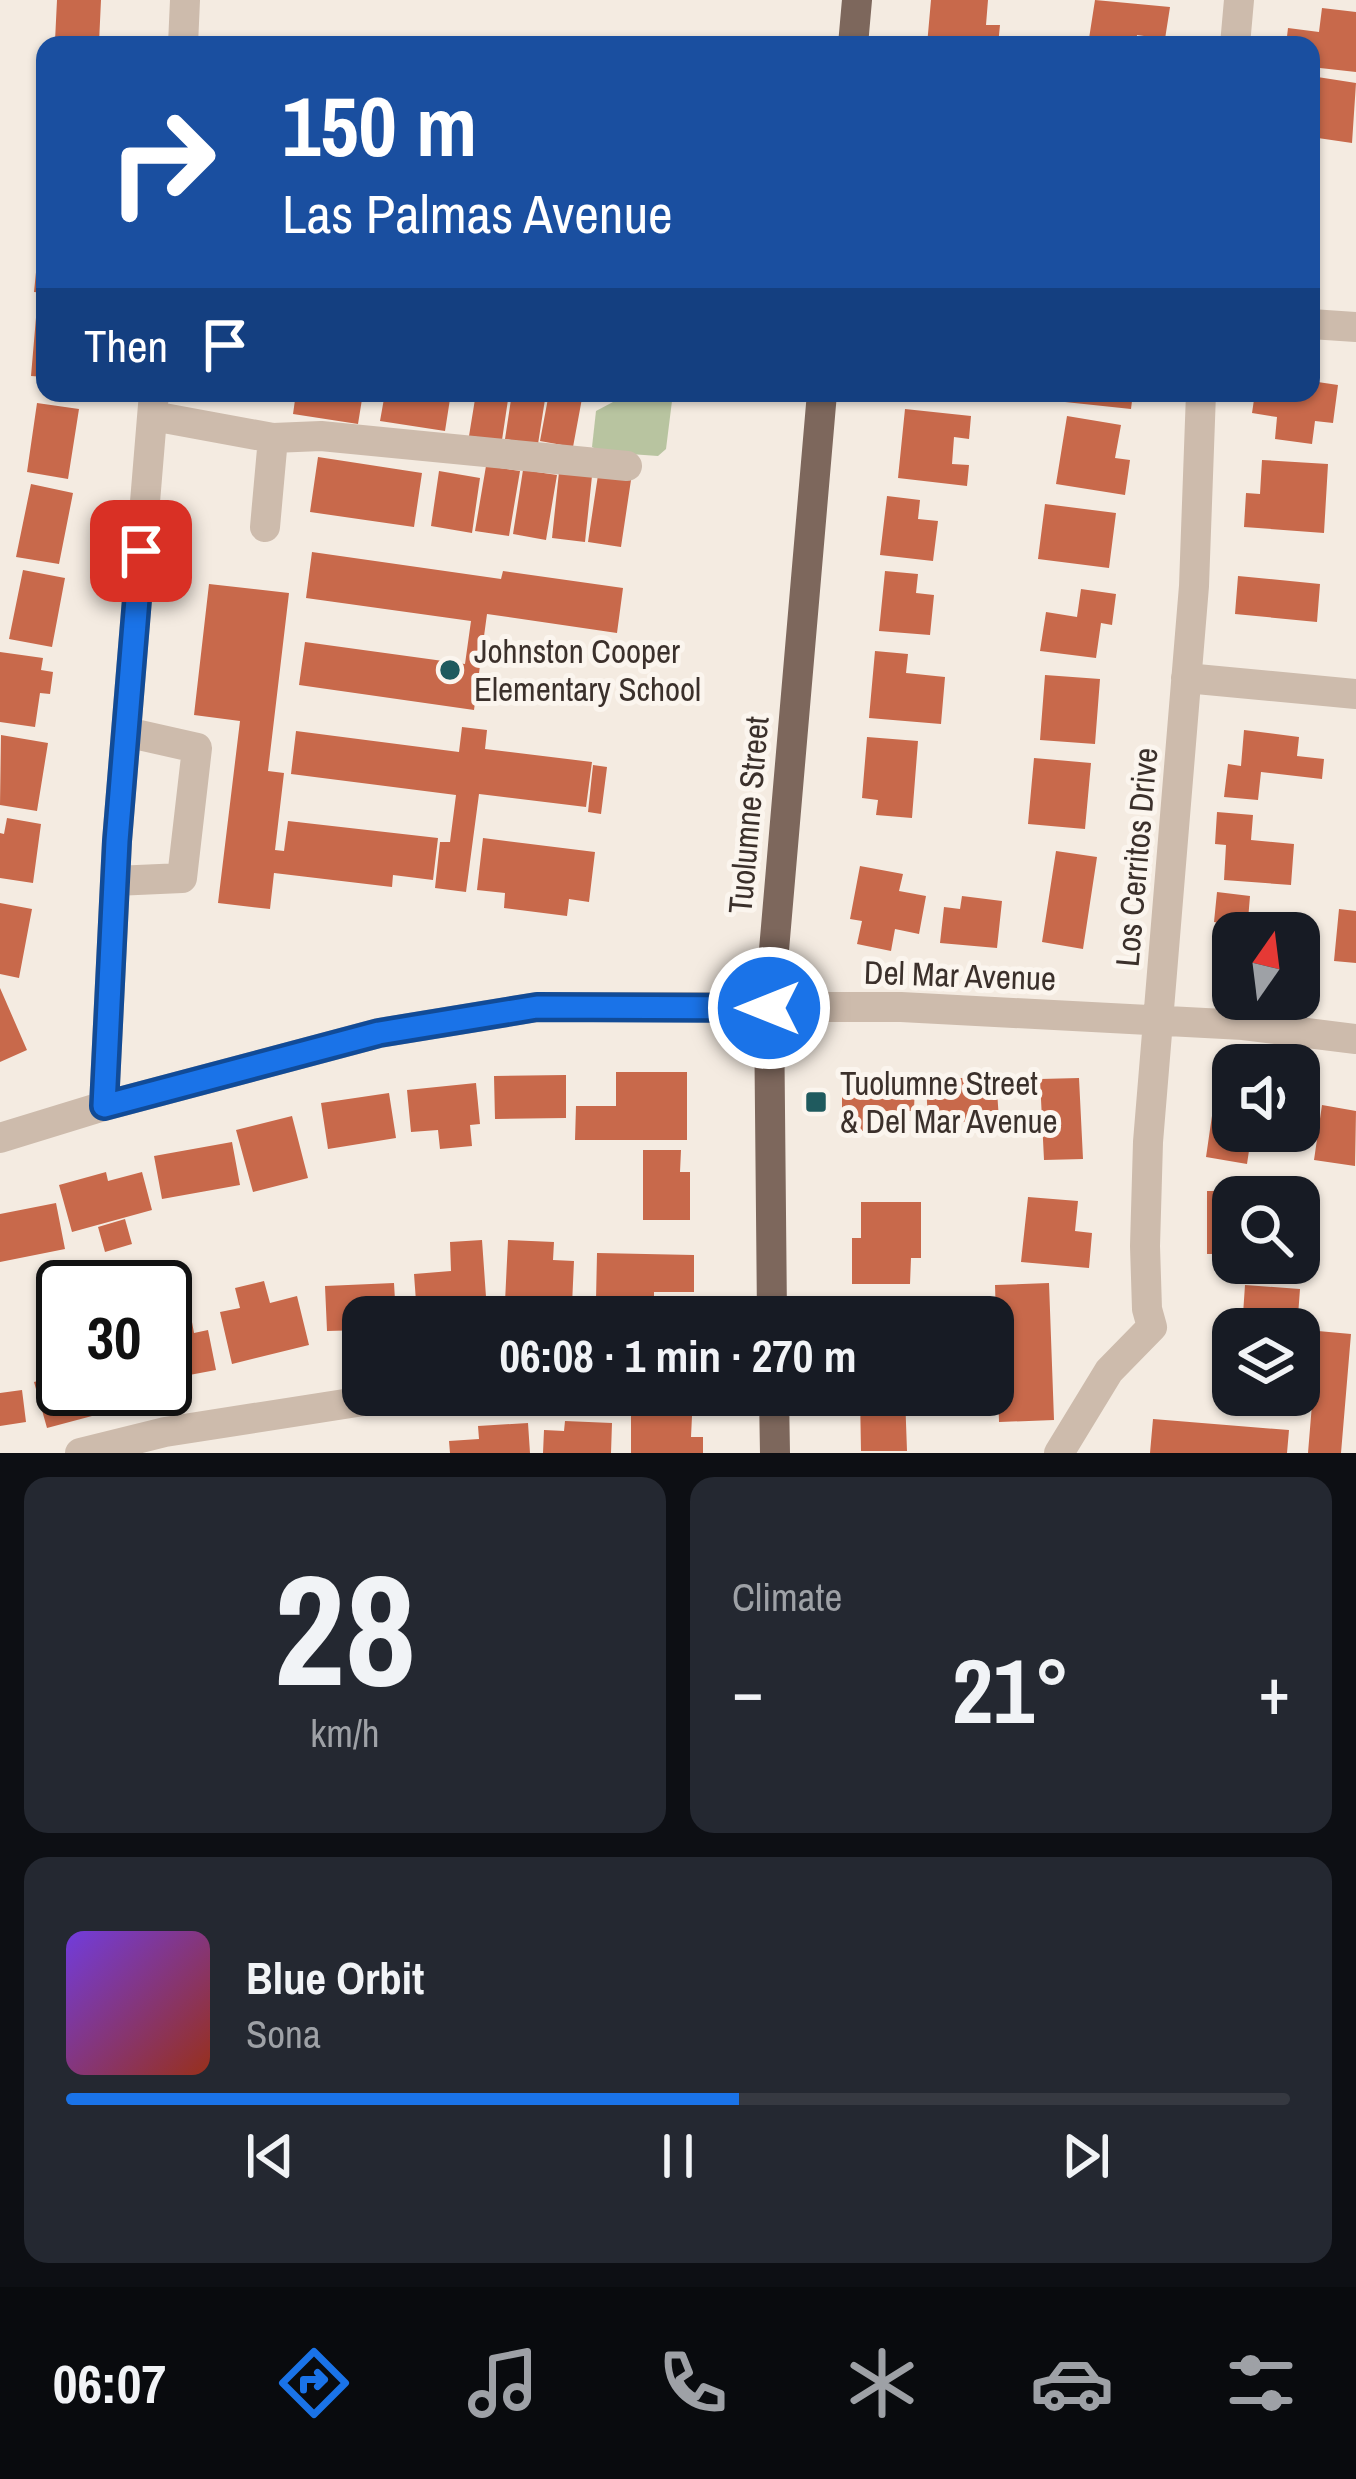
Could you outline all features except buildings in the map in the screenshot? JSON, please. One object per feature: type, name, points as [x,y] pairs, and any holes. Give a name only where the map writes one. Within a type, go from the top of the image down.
[{"type":"main road","points":[[854,36],[857,0]]},
{"type":"main road","name":"Tuolumne Street","points":[[772,1296],[769,1008],[821,402]]},
{"type":"main road","points":[[774,1416],[775,1453]]},
{"type":"street","points":[[183,36],[185,0]]},
{"type":"street","points":[[1236,36],[1239,0]]},
{"type":"street","points":[[1320,325],[1356,327]]},
{"type":"street","name":"Los Cerritos Drive","points":[[1059,1453],[1109,1371],[1152,1327],[1145,1246],[1148,1142],[1186,678],[1201,402]]},
{"type":"street","points":[[104,1106],[126,732],[154,404],[273,438],[321,436],[627,466]]},
{"type":"street","points":[[266,526],[273,438]]},
{"type":"street","points":[[1186,678],[1356,694]]},
{"type":"street","points":[[116,881],[182,878],[197,748],[126,732]]},
{"type":"street","name":"Del Mar Avenue","points":[[0,1138],[379,1033],[537,1007],[901,1006],[1243,1025],[1356,1039]]},
{"type":"street","points":[[80,1453],[165,1432],[342,1404]]},
{"type":"green space","points":[[613,402],[672,402],[666,449],[658,456],[602,452],[592,447],[596,411]]},
{"type":"place","name":"Johnston Cooper Elementary School","points":[[450,670]]},
{"type":"place","name":"Tuolumne Street & Del Mar Avenue","points":[[816,1102]]},
{"type":"route","points":[[141,551],[117,841],[104,1106],[379,1033],[537,1007],[769,1008]]}]
